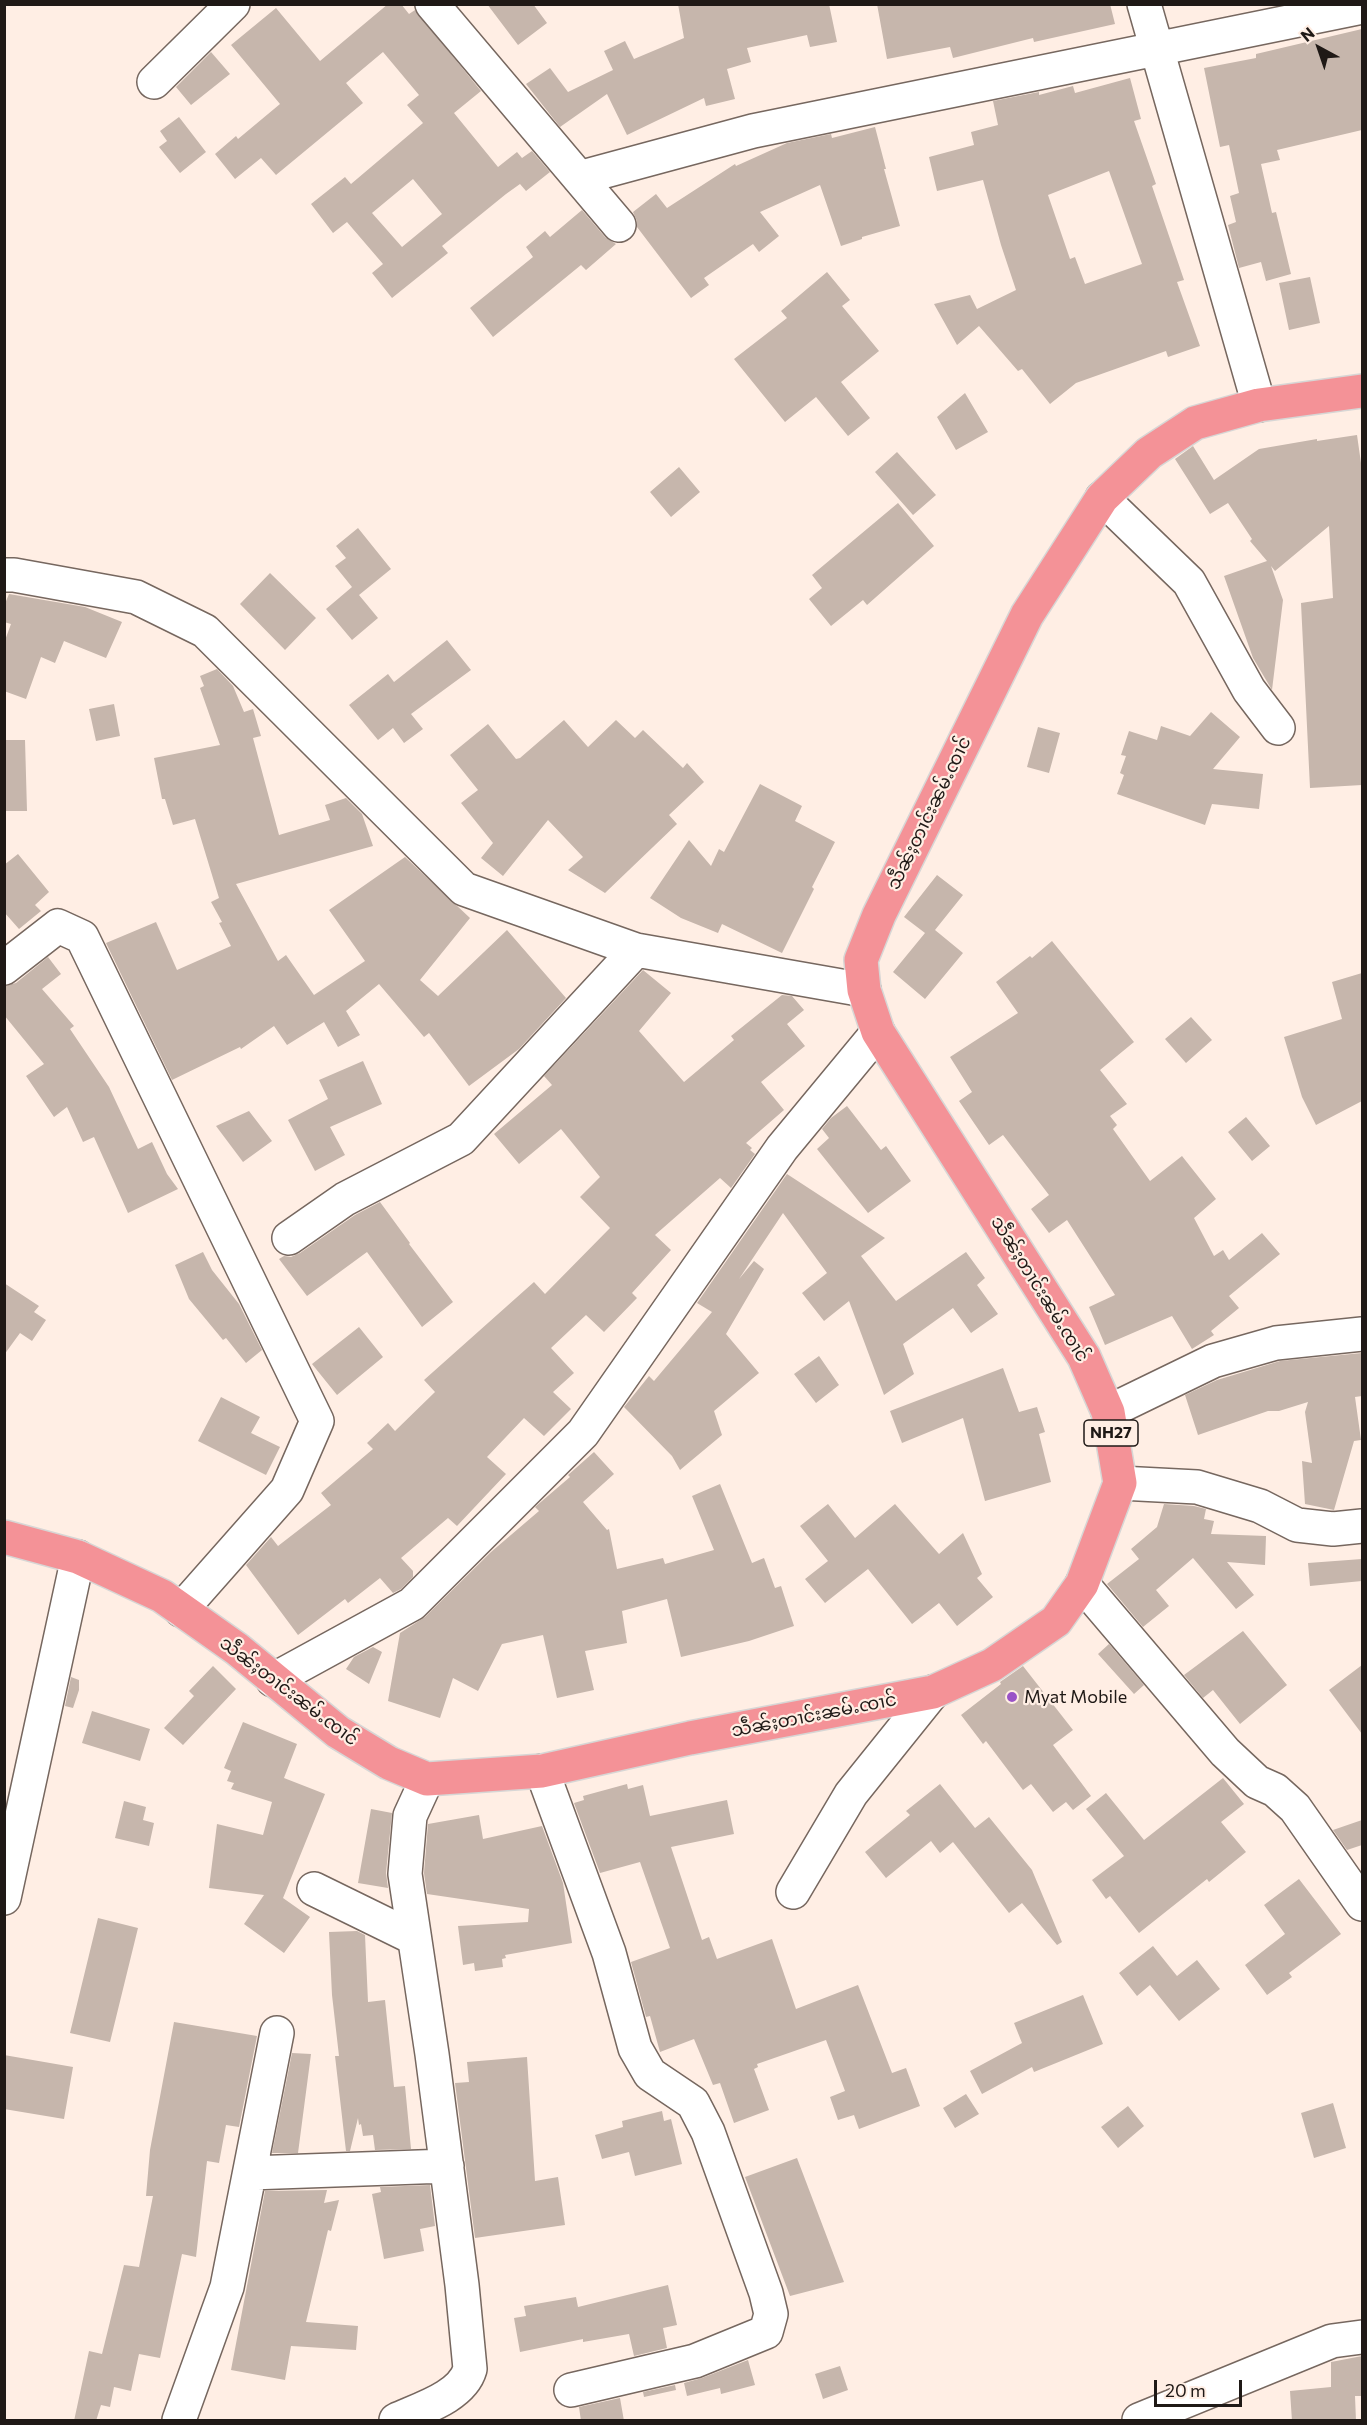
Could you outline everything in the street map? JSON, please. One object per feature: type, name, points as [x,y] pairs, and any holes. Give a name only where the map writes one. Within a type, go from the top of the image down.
[{"type":"highway","name":"သဵၼ်ႈတၢင်းၼမ်ႉၸၢင်","points":[[4,1537],[78,1557],[162,1596],[237,1649],[338,1732],[389,1763],[428,1779],[542,1771],[690,1738],[933,1692],[992,1665],[1056,1621],[1082,1584],[1120,1483],[1108,1412],[1084,1357],[878,1032],[864,990],[861,960],[879,915],[1027,615],[1102,498],[1149,453],[1195,423],[1259,405],[1362,391]]},
{"type":"street","points":[[154,82],[233,4]]},
{"type":"street","points":[[432,4],[619,225]]},
{"type":"street","points":[[1144,4],[1259,405]]},
{"type":"street","points":[[579,178],[753,130],[1362,7]]},
{"type":"street","points":[[1102,498],[1189,582],[1249,690],[1278,728]]},
{"type":"street","points":[[4,575],[136,597],[205,632],[464,889],[636,950],[864,990]]},
{"type":"street","points":[[4,968],[58,926],[82,937],[317,1421],[287,1490],[181,1610]]},
{"type":"street","points":[[289,1238],[345,1199],[461,1138],[636,950]]},
{"type":"street","points":[[273,1680],[412,1604],[583,1433],[782,1148],[878,1032]]},
{"type":"street","points":[[1108,1412],[1213,1361],[1276,1343],[1362,1334]]},
{"type":"street","points":[[1120,1483],[1197,1487],[1260,1506],[1297,1525],[1333,1529],[1362,1526]]},
{"type":"street","points":[[4,1898],[78,1557]]},
{"type":"street","points":[[1082,1584],[1225,1752],[1257,1782],[1275,1790],[1295,1808],[1362,1904]]},
{"type":"street","points":[[793,1892],[851,1794],[933,1692]]},
{"type":"street","points":[[542,1771],[609,1953],[635,2048],[650,2074],[693,2103],[703,2122],[766,2293],[771,2314],[766,2332],[695,2361],[571,2390]]},
{"type":"street","points":[[396,2421],[450,2394],[466,2380],[470,2369],[447,2166],[405,1874],[410,1816],[428,1779]]},
{"type":"street","points":[[314,1889],[414,1938]]},
{"type":"street","points":[[179,2421],[226,2287],[277,2033]]},
{"type":"street","points":[[250,2173],[447,2166]]},
{"type":"street","points":[[1139,2421],[1332,2341],[1362,2337]]},
{"type":"building","points":[[388,4],[401,4],[409,14],[415,10],[481,91],[454,113],[498,167],[517,152],[522,158],[532,151],[550,172],[526,191],[520,184],[506,194],[442,246],[448,253],[392,298],[372,273],[383,264],[347,222],[333,233],[311,204],[345,177],[351,184],[423,123],[407,105],[419,95],[383,52],[346,83],[363,103],[276,175],[261,158],[235,179],[215,154],[236,136],[238,139],[280,104],[231,45],[276,8],[320,61]],"holes":[[[413,179],[442,214],[402,247],[372,213]]]},
{"type":"building","points":[[487,4],[533,4],[547,23],[518,45]]},
{"type":"building","points":[[678,4],[829,4],[837,42],[810,47],[807,35],[747,48],[751,62],[727,69],[735,99],[706,106],[704,98],[627,135],[607,94],[560,127],[526,84],[550,68],[568,92],[613,70],[604,51],[625,41],[634,59],[684,38]]},
{"type":"building","points":[[877,4],[1110,4],[1115,24],[1034,42],[1033,38],[953,58],[950,47],[887,59]]},
{"type":"building","points":[[1362,29],[1362,130],[1277,150],[1280,160],[1261,164],[1272,213],[1276,212],[1291,274],[1266,281],[1261,262],[1239,268],[1228,225],[1236,222],[1230,196],[1239,193],[1229,145],[1220,147],[1204,68],[1256,58],[1256,54]]},
{"type":"building","points":[[211,52],[230,74],[191,105],[176,87]]},
{"type":"building","points":[[1130,78],[1141,119],[1134,121],[1156,184],[1152,186],[1184,280],[1177,282],[1200,346],[1168,357],[1166,351],[1076,383],[1050,404],[1022,369],[1018,371],[979,326],[957,345],[934,304],[970,295],[977,309],[1016,290],[983,180],[937,191],[929,157],[974,145],[971,132],[998,125],[993,101],[1039,92],[1039,95],[1073,86],[1075,93]],"holes":[[[1109,171],[1142,264],[1085,284],[1075,257],[1070,259],[1048,195]]]},
{"type":"building","points":[[179,117],[206,152],[180,173],[159,147],[167,141],[160,131]]},
{"type":"building","points":[[875,127],[900,226],[841,246],[820,185],[760,212],[779,236],[759,252],[753,244],[704,278],[709,285],[691,298],[637,227],[633,212],[656,194],[667,208],[735,164],[736,166],[787,143],[831,134],[832,138]]},
{"type":"building","points":[[582,210],[605,237],[616,244],[586,270],[581,265],[493,337],[470,308],[533,257],[526,247],[545,231],[550,237]]},
{"type":"building","points":[[827,272],[850,300],[842,306],[879,351],[841,382],[870,418],[848,436],[816,397],[785,422],[734,359],[787,318],[781,311]]},
{"type":"building","points":[[1310,277],[1320,323],[1289,330],[1279,283]]},
{"type":"building","points":[[965,393],[988,432],[956,450],[937,417]]},
{"type":"building","points":[[1357,435],[1362,470],[1362,785],[1310,788],[1301,603],[1333,598],[1329,526],[1275,571],[1271,566],[1283,600],[1272,690],[1253,658],[1224,576],[1267,561],[1250,541],[1252,539],[1228,503],[1210,514],[1175,459],[1193,446],[1214,480],[1259,449]]},
{"type":"building","points":[[897,452],[936,495],[913,515],[875,472]]},
{"type":"building","points":[[679,467],[700,492],[671,517],[650,492]]},
{"type":"building","points":[[898,503],[934,546],[867,605],[863,600],[831,626],[809,599],[822,588],[812,575]]},
{"type":"building","points":[[358,528],[391,569],[359,595],[378,618],[352,640],[326,609],[352,587],[335,566],[346,558],[336,546]]},
{"type":"building","points":[[270,573],[316,618],[285,650],[240,604]]},
{"type":"building","points":[[9,594],[85,607],[122,622],[106,658],[64,641],[55,663],[41,657],[26,699],[4,691],[4,643],[11,624],[4,622],[4,606]]},
{"type":"building","points":[[447,640],[471,670],[411,714],[423,729],[404,743],[393,728],[378,740],[349,705],[388,674],[394,682]]},
{"type":"building","points":[[217,669],[233,686],[244,712],[253,709],[261,736],[253,738],[279,835],[330,820],[325,805],[346,798],[362,814],[373,846],[236,884],[278,961],[286,955],[314,995],[365,961],[329,910],[405,857],[470,918],[420,980],[438,996],[507,930],[566,998],[519,1049],[469,1086],[429,1033],[424,1037],[379,984],[346,1011],[360,1035],[338,1047],[324,1022],[287,1045],[274,1026],[241,1049],[240,1047],[172,1080],[106,943],[156,922],[177,970],[231,946],[211,902],[219,898],[195,819],[173,825],[165,799],[162,799],[154,758],[220,745],[200,688],[204,686],[200,676]]},
{"type":"building","points":[[114,704],[120,736],[96,741],[89,709]]},
{"type":"building","points":[[1211,712],[1240,737],[1213,769],[1263,774],[1259,809],[1212,804],[1205,825],[1117,794],[1124,775],[1120,773],[1126,756],[1121,755],[1129,731],[1157,740],[1161,726],[1190,736]]},
{"type":"building","points":[[564,720],[588,747],[616,720],[635,738],[643,730],[683,768],[687,763],[704,782],[669,815],[677,824],[605,893],[568,870],[583,857],[548,820],[503,876],[481,858],[493,843],[461,803],[478,790],[450,755],[488,724],[516,759]]},
{"type":"building","points":[[1038,727],[1060,733],[1049,773],[1027,767]]},
{"type":"building","points":[[4,740],[25,740],[27,811],[4,811]]},
{"type":"building","points":[[760,784],[802,806],[795,821],[835,842],[782,953],[722,924],[718,933],[681,918],[650,898],[689,840],[711,866],[719,849],[724,852]]},
{"type":"building","points":[[18,854],[49,892],[35,905],[41,911],[19,929],[4,912],[4,865]]},
{"type":"building","points":[[937,875],[963,895],[935,930],[963,953],[925,999],[893,972],[925,933],[904,917]]},
{"type":"building","points":[[1052,941],[1134,1042],[1100,1070],[1127,1104],[1110,1116],[1117,1125],[1113,1129],[1150,1181],[1182,1156],[1216,1199],[1194,1218],[1214,1256],[1223,1250],[1229,1260],[1262,1233],[1280,1254],[1229,1296],[1239,1308],[1211,1331],[1214,1335],[1192,1349],[1172,1316],[1105,1345],[1089,1307],[1115,1295],[1067,1220],[1049,1233],[1031,1209],[1049,1195],[1003,1135],[989,1145],[959,1101],[972,1092],[950,1057],[1018,1013],[996,982],[1030,956],[1032,958]]},
{"type":"building","points":[[48,957],[61,974],[42,989],[74,1026],[70,1029],[109,1087],[138,1149],[152,1142],[167,1174],[178,1189],[128,1213],[94,1137],[83,1142],[67,1107],[54,1117],[26,1076],[44,1064],[4,1015],[4,986],[16,983]]},
{"type":"building","points":[[643,970],[671,993],[639,1031],[684,1082],[734,1040],[731,1036],[782,995],[792,996],[804,1010],[787,1024],[805,1046],[761,1082],[784,1110],[746,1143],[755,1154],[731,1188],[720,1178],[655,1235],[671,1250],[632,1293],[637,1298],[604,1332],[586,1315],[551,1348],[574,1373],[553,1392],[571,1409],[544,1436],[524,1418],[487,1457],[506,1474],[457,1526],[448,1518],[401,1558],[413,1571],[413,1577],[401,1589],[393,1593],[380,1578],[348,1603],[345,1599],[298,1635],[246,1565],[271,1537],[278,1546],[331,1505],[321,1493],[373,1449],[367,1443],[388,1423],[395,1431],[435,1392],[424,1380],[534,1282],[545,1294],[610,1228],[580,1197],[600,1177],[561,1129],[519,1164],[494,1134],[552,1085],[544,1076]]},
{"type":"building","points":[[1362,973],[1362,1101],[1316,1125],[1302,1097],[1284,1037],[1342,1019],[1332,982]]},
{"type":"building","points":[[1191,1017],[1212,1040],[1186,1063],[1165,1039]]},
{"type":"building","points":[[363,1061],[382,1104],[330,1127],[345,1155],[315,1171],[288,1120],[328,1099],[319,1080]]},
{"type":"building","points":[[847,1106],[881,1150],[886,1146],[911,1181],[868,1213],[817,1149],[829,1138],[822,1129],[831,1118]]},
{"type":"building","points":[[249,1111],[272,1141],[243,1162],[216,1126]]},
{"type":"building","points":[[1246,1117],[1270,1146],[1252,1161],[1228,1132]]},
{"type":"building","points":[[787,1174],[885,1238],[861,1256],[896,1301],[966,1252],[985,1278],[977,1285],[998,1314],[971,1333],[953,1308],[903,1344],[914,1374],[884,1395],[849,1301],[824,1321],[802,1293],[827,1273],[783,1213],[739,1279],[754,1261],[764,1269],[726,1334],[759,1373],[714,1411],[722,1435],[680,1470],[672,1456],[624,1407],[649,1376],[654,1381],[712,1312],[697,1303]]},
{"type":"building","points":[[380,1202],[453,1302],[422,1327],[367,1252],[307,1296],[279,1259],[300,1253],[355,1215]]},
{"type":"building","points":[[203,1252],[212,1270],[239,1304],[262,1350],[246,1363],[226,1338],[223,1340],[189,1299],[175,1265]]},
{"type":"building","points":[[4,1283],[39,1306],[34,1312],[46,1320],[32,1341],[20,1333],[4,1355]]},
{"type":"building","points":[[359,1327],[383,1357],[337,1395],[312,1364]]},
{"type":"building","points":[[1362,1353],[1362,1396],[1355,1397],[1361,1440],[1354,1441],[1334,1510],[1305,1504],[1302,1461],[1312,1463],[1305,1412],[1308,1402],[1279,1411],[1268,1411],[1198,1435],[1185,1395],[1217,1380],[1280,1361]]},
{"type":"building","points":[[819,1356],[839,1385],[816,1403],[794,1374]]},
{"type":"building","points":[[1003,1368],[1019,1412],[1037,1407],[1045,1432],[1039,1434],[1051,1482],[985,1501],[963,1418],[902,1443],[890,1411]]},
{"type":"building","points":[[221,1397],[260,1417],[251,1433],[280,1447],[266,1475],[198,1441]]},
{"type":"building","points":[[594,1452],[614,1474],[583,1502],[607,1530],[609,1529],[617,1569],[663,1558],[665,1564],[714,1550],[692,1496],[720,1484],[752,1563],[764,1558],[775,1588],[781,1586],[794,1626],[749,1641],[681,1657],[667,1599],[622,1611],[627,1643],[585,1651],[594,1690],[557,1698],[543,1635],[502,1644],[478,1691],[453,1678],[440,1718],[388,1701],[400,1633],[425,1617],[491,1552],[539,1511],[535,1507],[570,1477],[568,1475]]},
{"type":"building","points":[[828,1504],[855,1538],[895,1504],[939,1554],[963,1533],[982,1574],[977,1578],[993,1597],[957,1626],[939,1603],[912,1624],[868,1569],[825,1603],[805,1579],[828,1561],[800,1526]]},
{"type":"building","points":[[1164,1504],[1206,1509],[1204,1519],[1214,1521],[1211,1534],[1266,1536],[1265,1565],[1227,1562],[1254,1595],[1236,1609],[1193,1558],[1156,1590],[1169,1606],[1143,1627],[1107,1584],[1139,1559],[1131,1549],[1157,1527]]},
{"type":"building","points":[[1362,1559],[1362,1581],[1310,1586],[1308,1563]]},
{"type":"building","points":[[1243,1631],[1287,1685],[1240,1724],[1213,1690],[1203,1698],[1184,1675]]},
{"type":"building","points":[[1109,1644],[1144,1685],[1134,1694],[1098,1654]]},
{"type":"building","points":[[373,1647],[382,1652],[369,1684],[346,1669],[354,1657]]},
{"type":"building","points":[[1362,1665],[1362,1734],[1329,1690]]},
{"type":"building","points":[[213,1666],[236,1689],[183,1745],[164,1728],[194,1696],[189,1691]]},
{"type":"building","points":[[1023,1666],[1073,1730],[1053,1745],[1091,1796],[1073,1810],[1066,1802],[1053,1812],[1031,1784],[1023,1790],[986,1741],[983,1744],[961,1715]]},
{"type":"building","points":[[71,1677],[79,1680],[79,1690],[73,1708],[65,1706]]},
{"type":"building","points":[[92,1711],[150,1729],[140,1761],[82,1743]]},
{"type":"building","points":[[243,1722],[297,1744],[284,1778],[325,1794],[283,1898],[310,1917],[284,1953],[244,1924],[264,1895],[209,1888],[217,1824],[263,1835],[272,1802],[231,1789],[234,1783],[227,1781],[231,1771],[224,1768]]},
{"type":"building","points":[[1223,1778],[1244,1804],[1221,1822],[1246,1852],[1209,1882],[1207,1879],[1139,1933],[1110,1896],[1106,1899],[1092,1880],[1124,1856],[1086,1809],[1106,1793],[1144,1840]]},
{"type":"building","points":[[627,1784],[628,1789],[643,1785],[650,1816],[727,1800],[734,1834],[671,1847],[702,1940],[709,1937],[717,1959],[772,1939],[796,2009],[858,1985],[892,2073],[906,2068],[920,2106],[859,2129],[854,2115],[838,2120],[830,2097],[845,2091],[826,2040],[757,2064],[758,2067],[754,2069],[769,2110],[734,2123],[720,2083],[713,2085],[694,2039],[660,2052],[650,2016],[646,2017],[631,1962],[670,1948],[640,1862],[600,1873],[574,1803],[584,1800],[583,1796]]},
{"type":"building","points":[[940,1784],[975,1828],[989,1817],[1032,1870],[1062,1942],[1057,1945],[1022,1903],[1009,1913],[953,1842],[940,1853],[931,1841],[886,1878],[865,1852],[910,1815],[906,1811]]},
{"type":"building","points":[[124,1801],[146,1807],[143,1820],[154,1823],[149,1846],[115,1838]]},
{"type":"building","points":[[371,1809],[392,1813],[386,1873],[388,1888],[358,1883]]},
{"type":"building","points":[[479,1815],[483,1839],[542,1826],[563,1883],[572,1943],[505,1955],[506,1958],[502,1959],[503,1967],[475,1971],[474,1963],[463,1965],[458,1926],[528,1922],[529,1909],[427,1894],[424,1873],[428,1824]]},
{"type":"building","points":[[1362,1820],[1362,1845],[1347,1850],[1333,1830]]},
{"type":"building","points":[[1299,1879],[1341,1934],[1289,1973],[1292,1977],[1267,1995],[1245,1965],[1285,1934],[1264,1905]]},
{"type":"building","points":[[98,1918],[138,1928],[110,2042],[70,2033]]},
{"type":"building","points":[[357,1931],[365,1935],[368,2002],[385,2000],[394,2087],[405,2086],[411,2149],[375,2150],[373,2135],[363,2136],[358,2118],[350,2151],[346,2151],[335,2056],[339,2056],[332,1995],[329,1932]]},
{"type":"building","points":[[1153,1946],[1177,1976],[1197,1960],[1220,1989],[1179,2021],[1150,1985],[1137,1996],[1119,1973]]},
{"type":"building","points":[[1083,1995],[1103,2044],[1034,2072],[1032,2067],[982,2094],[970,2071],[1022,2043],[1014,2023]]},
{"type":"building","points":[[174,2022],[257,2036],[239,2127],[226,2125],[219,2163],[207,2161],[196,2257],[182,2254],[160,2358],[139,2354],[131,2391],[114,2387],[110,2407],[101,2405],[96,2421],[74,2421],[89,2351],[102,2354],[124,2265],[139,2267],[153,2196],[146,2196],[150,2150]]},
{"type":"building","points":[[292,2053],[311,2054],[298,2153],[272,2153]]},
{"type":"building","points":[[4,2055],[73,2067],[64,2119],[4,2109]]},
{"type":"building","points":[[527,2057],[535,2181],[558,2177],[565,2225],[475,2238],[455,2083],[469,2082],[467,2062]]},
{"type":"building","points":[[966,2094],[979,2114],[955,2128],[943,2108]]},
{"type":"building","points":[[1333,2103],[1346,2148],[1314,2158],[1301,2113]]},
{"type":"building","points":[[1128,2106],[1144,2126],[1118,2148],[1101,2127]]},
{"type":"building","points":[[662,2111],[664,2121],[671,2119],[682,2164],[635,2176],[629,2152],[602,2159],[595,2135],[623,2127],[622,2121]]},
{"type":"building","points":[[797,2158],[844,2282],[790,2296],[745,2177]]},
{"type":"building","points":[[430,2185],[435,2226],[420,2229],[424,2251],[384,2259],[372,2194],[381,2192],[380,2187]]},
{"type":"building","points":[[327,2190],[324,2203],[339,2200],[331,2231],[328,2230],[306,2322],[358,2326],[356,2350],[291,2346],[285,2380],[231,2370],[265,2191]]},
{"type":"building","points":[[668,2285],[677,2325],[663,2328],[667,2348],[634,2356],[629,2334],[583,2342],[583,2339],[520,2352],[514,2318],[526,2316],[524,2306],[576,2297],[578,2307]]},
{"type":"building","points":[[1362,2356],[1362,2396],[1355,2396],[1356,2421],[1292,2421],[1290,2391],[1331,2387],[1331,2362]]},
{"type":"building","points":[[748,2360],[755,2385],[721,2394],[720,2388],[687,2396],[684,2383]]},
{"type":"building","points":[[840,2366],[848,2390],[823,2399],[815,2374]]},
{"type":"building","points":[[675,2385],[676,2390],[644,2397],[643,2392]]},
{"type":"building","points":[[620,2398],[624,2421],[581,2421],[579,2407]]},
{"type":"place","name":"Myat Mobile","points":[[1012,1697]]}]
